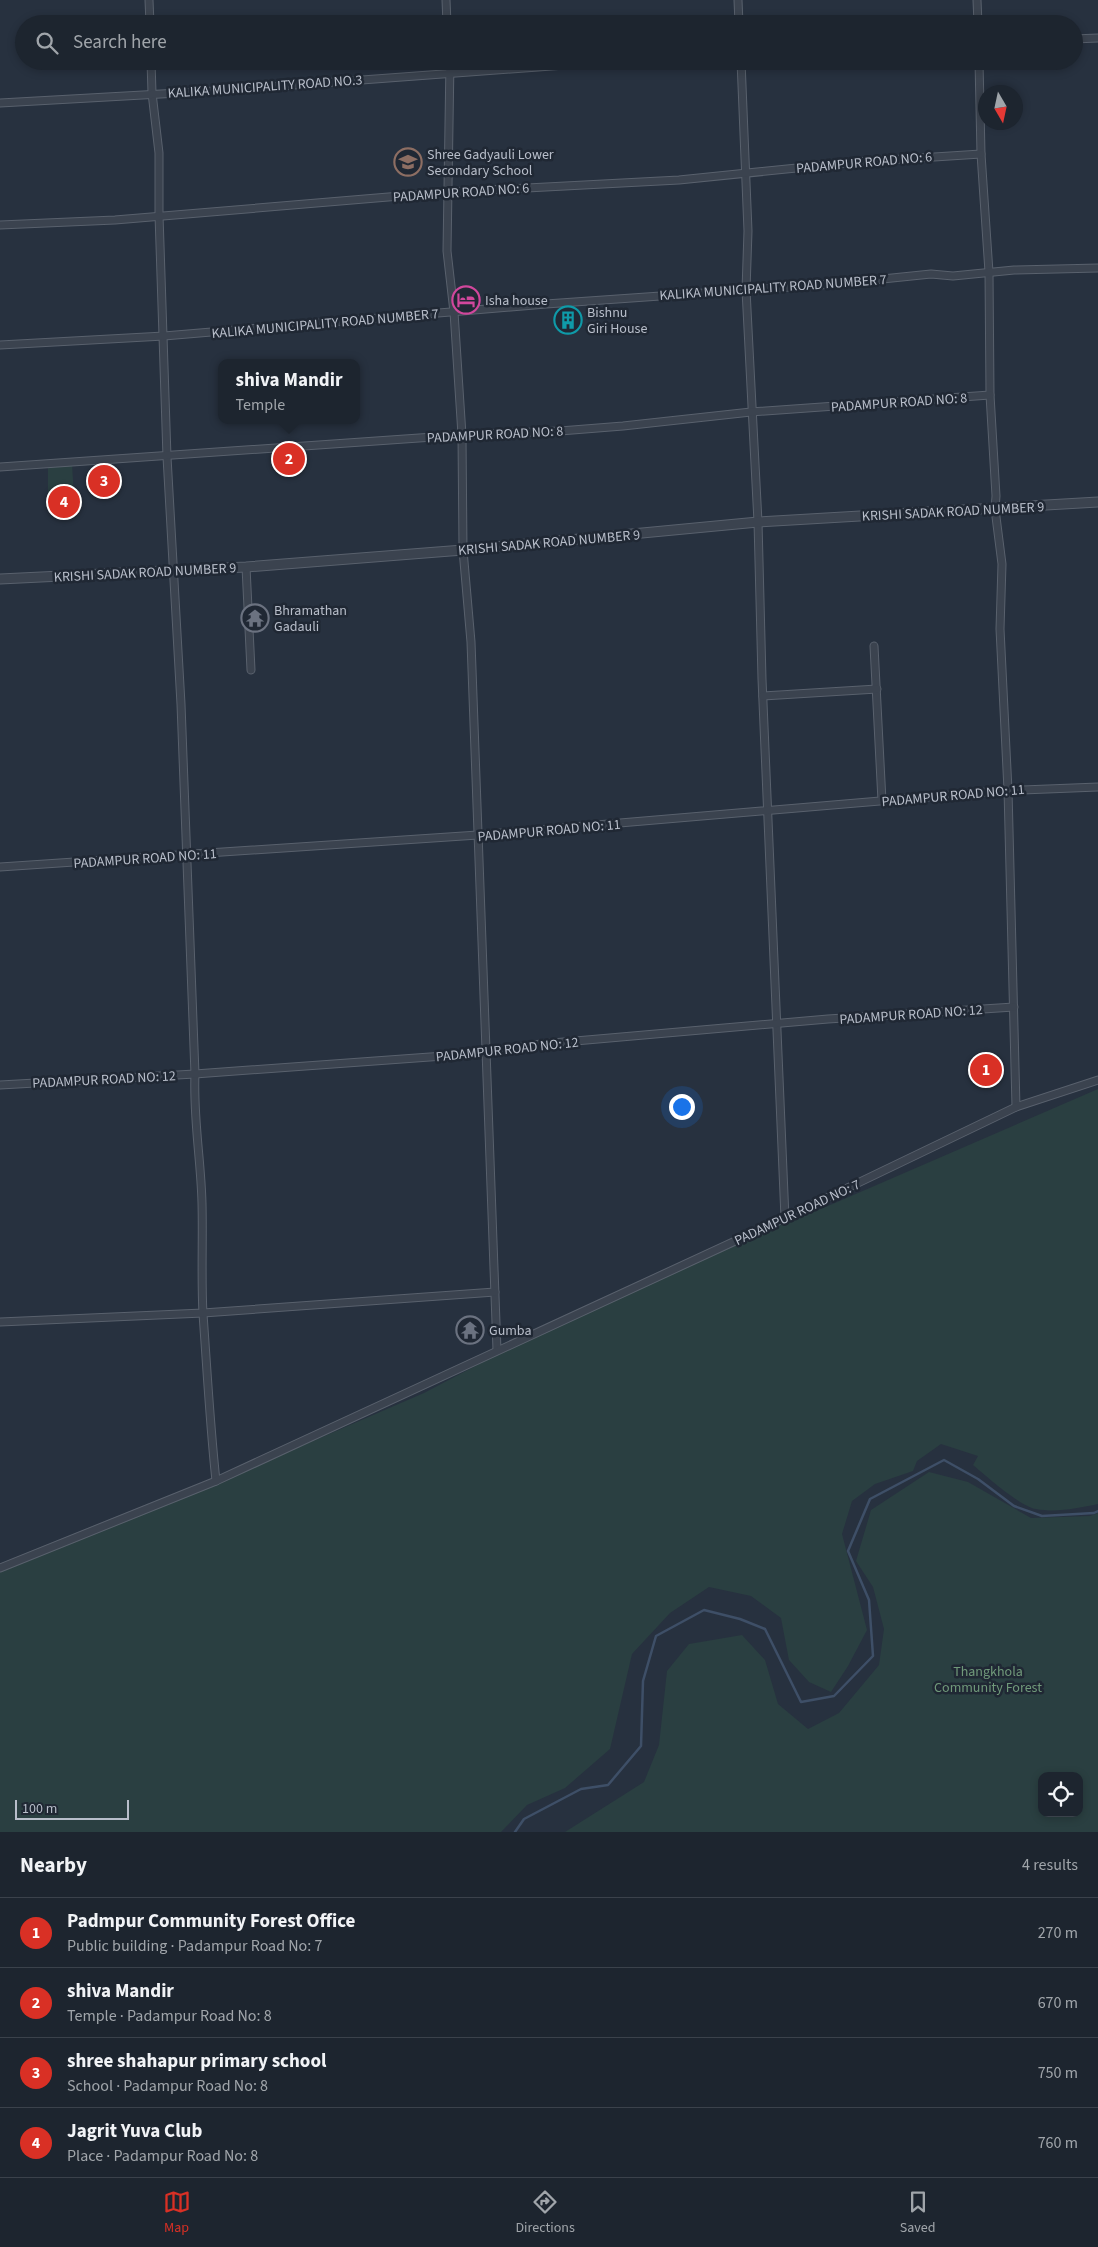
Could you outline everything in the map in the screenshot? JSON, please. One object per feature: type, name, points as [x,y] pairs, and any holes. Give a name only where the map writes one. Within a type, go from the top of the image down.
[{"type":"street","points":[[149,0],[150,15]]},
{"type":"street","points":[[446,0],[447,15]]},
{"type":"street","points":[[738,0],[739,15]]},
{"type":"street","points":[[977,0],[978,15]]},
{"type":"street","points":[[1083,39],[1098,38]]},
{"type":"street","points":[[151,70],[158,153],[158,215],[167,457],[175,569],[195,1074],[194,1109],[202,1200],[203,1313],[207,1352],[209,1413],[216,1481]]},
{"type":"street","name":"KALIKA MUNICIPALITY ROAD NO.3","points":[[0,103],[224,90],[492,70]]},
{"type":"street","points":[[741,70],[748,231],[746,290],[758,522],[763,696],[785,1218]]},
{"type":"street","points":[[980,70],[981,154],[989,272],[990,396],[996,496],[995,509],[1002,564],[1000,629],[1008,790],[1016,1107]]},
{"type":"street","points":[[450,73],[447,251],[454,312],[462,436],[463,550],[471,642],[497,1350]]},
{"type":"street","name":"PADAMPUR ROAD NO: 6","points":[[0,225],[115,220],[448,192],[659,182],[746,175],[827,165],[981,154]]},
{"type":"street","name":"KALIKA MUNICIPALITY ROAD NUMBER 7","points":[[0,345],[164,336],[834,284],[931,274],[953,276],[989,272],[1098,268]]},
{"type":"street","name":"PADAMPUR ROAD NO: 8","points":[[0,467],[622,426],[751,412],[990,396]]},
{"type":"street","name":"KRISHI SADAK ROAD NUMBER 9","points":[[0,579],[246,567],[463,550],[758,522],[1098,502]]},
{"type":"street","points":[[246,567],[251,670]]},
{"type":"street","points":[[874,646],[882,801]]},
{"type":"street","points":[[763,696],[877,688]]},
{"type":"street","name":"PADAMPUR ROAD NO: 11","points":[[0,867],[478,835],[1008,790],[1098,787]]},
{"type":"street","name":"PADAMPUR ROAD NO: 12","points":[[0,1085],[195,1074],[486,1053],[541,1044],[899,1014],[1014,1007]]},
{"type":"street","name":"PADAMPUR ROAD NO: 7","points":[[0,1568],[216,1481],[785,1218],[1016,1107],[1098,1080]]},
{"type":"street","points":[[0,1322],[203,1313],[495,1292]]},
{"type":"green space","points":[[72,464],[74,497],[48,498],[48,466]]},
{"type":"green space","points":[[1098,1089],[1098,1504],[1060,1510],[1044,1510],[1030,1507],[1004,1490],[973,1465],[978,1456],[941,1444],[917,1461],[913,1471],[875,1484],[852,1501],[842,1534],[867,1630],[848,1666],[831,1692],[809,1682],[789,1660],[781,1618],[751,1596],[709,1587],[670,1613],[632,1654],[610,1749],[565,1788],[527,1805],[501,1832],[0,1832],[0,1569],[202,1489],[424,1393],[624,1288],[835,1203]]},
{"type":"green space","name":"Thangkhola Community Forest","points":[[929,1472],[968,1482],[1031,1518],[1090,1516],[1098,1513],[1098,1832],[565,1832],[644,1782],[659,1745],[667,1671],[689,1644],[742,1635],[765,1660],[778,1704],[808,1729],[839,1713],[879,1665],[884,1629],[873,1587],[856,1561],[871,1510]]},
{"type":"waterway","points":[[515,1832],[524,1819],[581,1789],[608,1785],[641,1746],[643,1681],[656,1636],[704,1610],[740,1619],[765,1629],[801,1702],[834,1696],[873,1656],[869,1600],[848,1551],[870,1499],[944,1460],[978,1479],[1014,1506],[1042,1516],[1094,1513],[1098,1511]]},
{"type":"place","name":"Shree Gadyauli Lower Secondary School","points":[[408,162]]},
{"type":"place","name":"Isha house","points":[[466,300]]},
{"type":"place","name":"Bishnu Giri House","points":[[568,320]]},
{"type":"place","name":"shiva Mandir","points":[[289,459]]},
{"type":"place","name":"shree shahapur primary school","points":[[104,481]]},
{"type":"place","name":"Jagrit Yuva Club","points":[[64,502]]},
{"type":"place","name":"Bhramathan Gadauli","points":[[255,618]]},
{"type":"place","name":"Padmpur Community Forest Office","points":[[986,1070]]},
{"type":"place","name":"Gumba","points":[[470,1330]]}]
